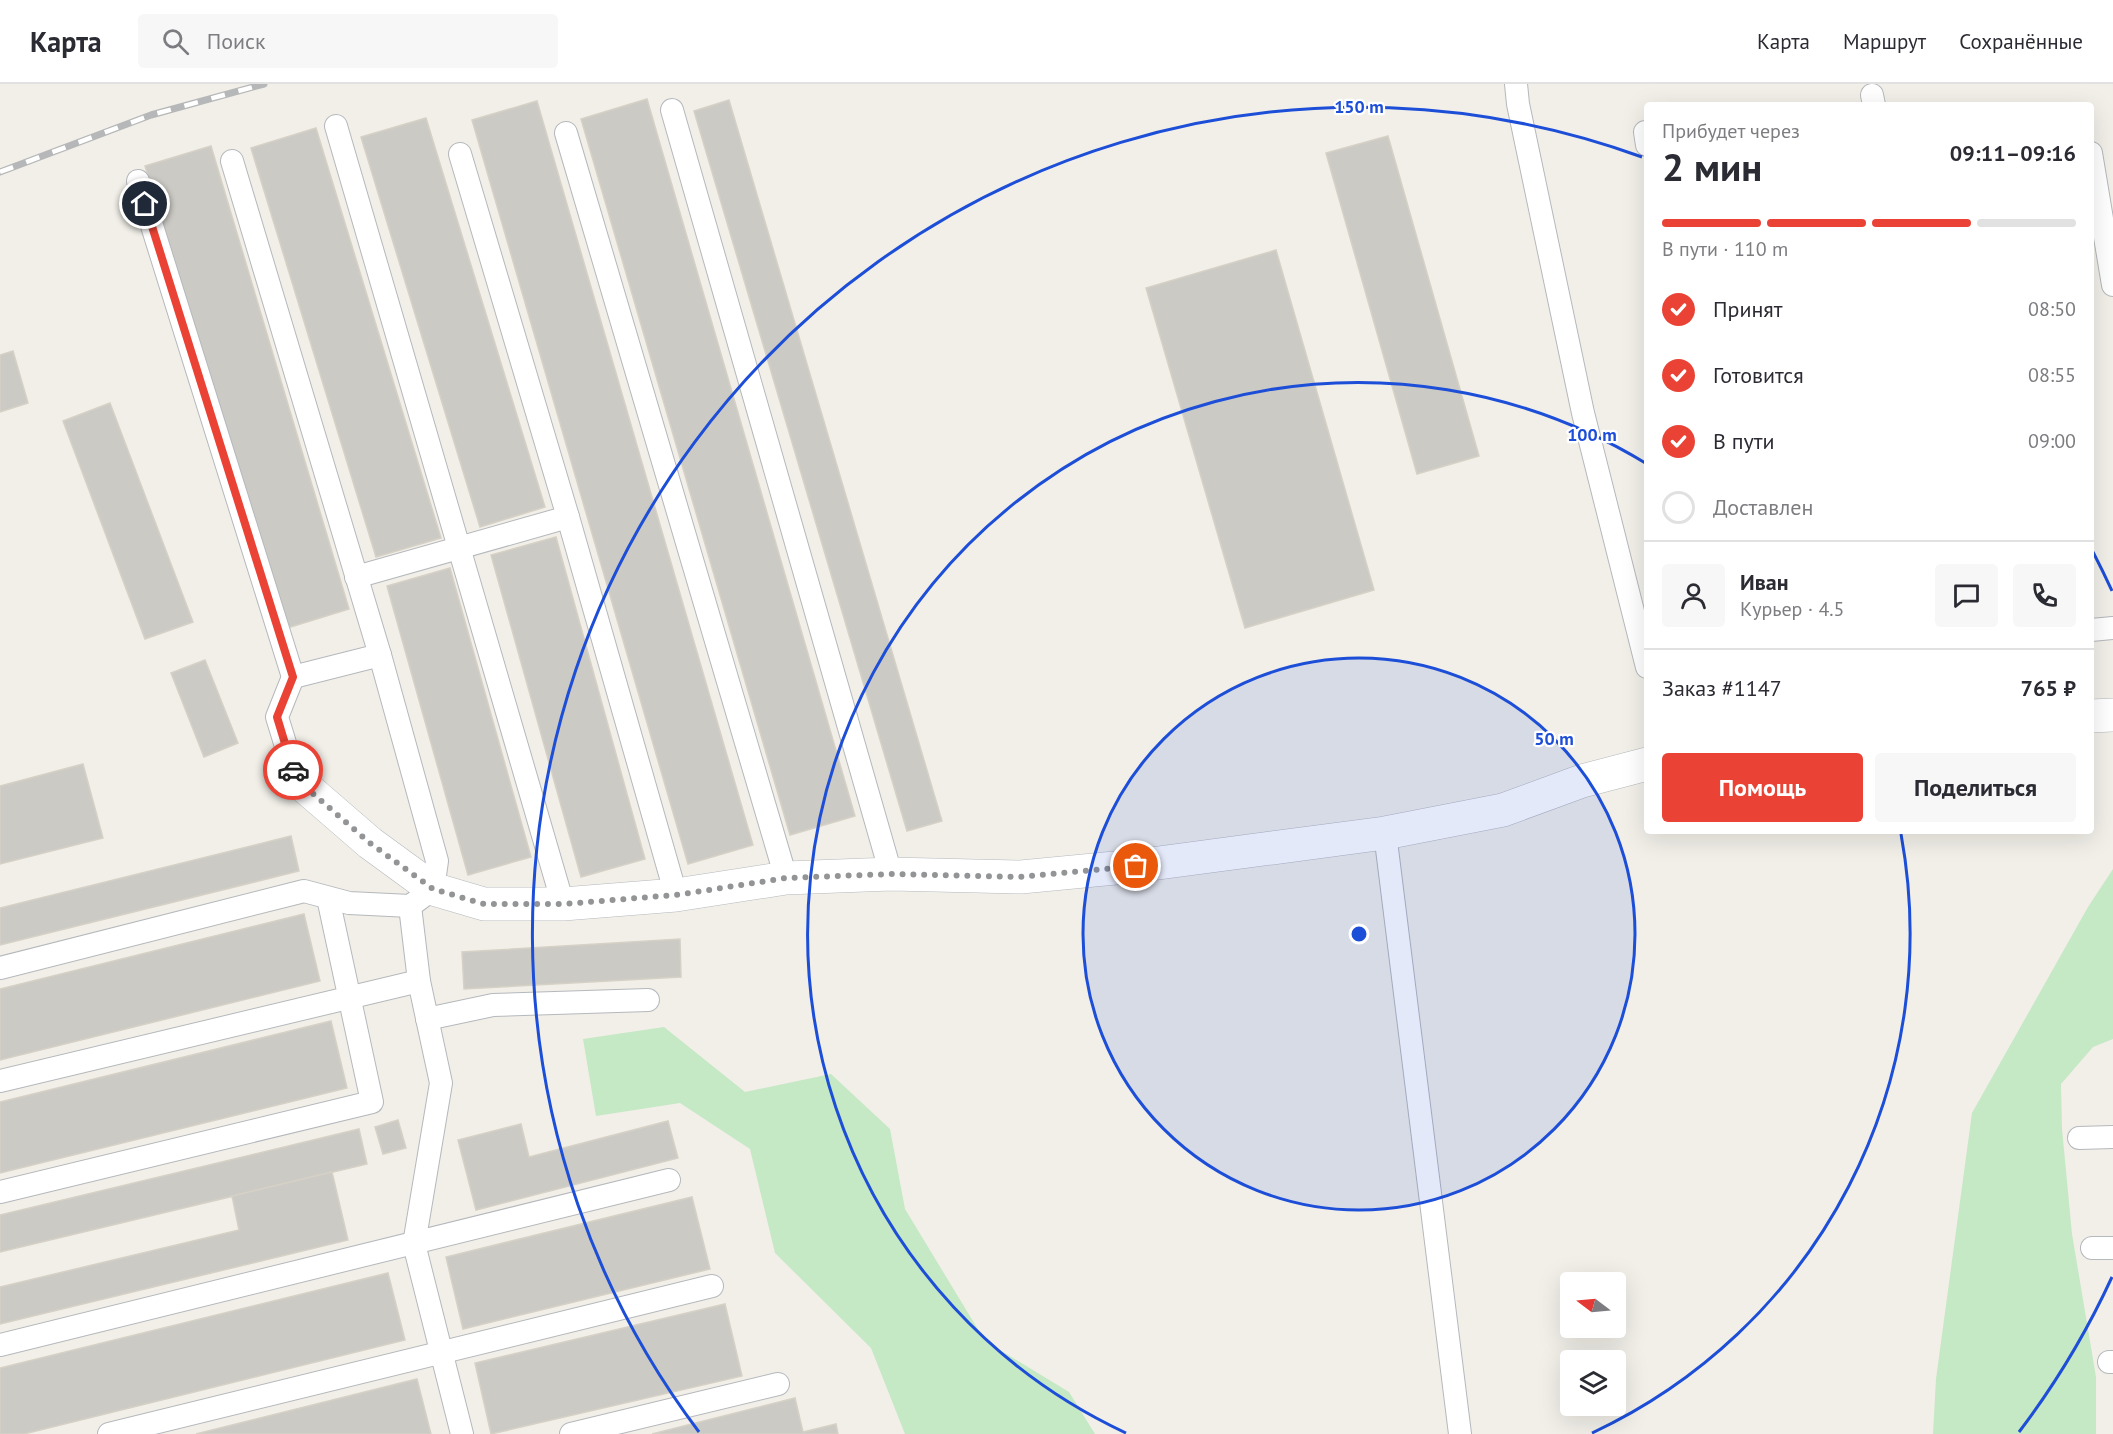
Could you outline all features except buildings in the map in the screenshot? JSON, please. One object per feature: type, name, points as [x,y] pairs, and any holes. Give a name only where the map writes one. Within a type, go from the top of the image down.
[{"type":"street","points":[[2094,716],[2113,715]]},
{"type":"street","points":[[296,779],[370,843],[422,897],[484,904],[563,904],[676,895],[786,878],[891,874],[1020,877],[1136,866],[1384,832],[1503,810],[1582,781],[1644,765]]},
{"type":"lane","points":[[1516,84],[1518,104],[1583,413],[1644,655]]},
{"type":"lane","points":[[672,110],[891,874]]},
{"type":"lane","points":[[336,126],[563,904]]},
{"type":"lane","points":[[566,133],[786,878]]},
{"type":"lane","points":[[460,154],[568,517],[676,895]]},
{"type":"lane","points":[[231,161],[380,655],[437,861],[422,897],[419,981],[441,1083],[414,1244],[462,1434]]},
{"type":"lane","points":[[2094,171],[2113,285]]},
{"type":"lane","points":[[138,181],[293,677],[277,717],[296,779]]},
{"type":"lane","points":[[356,577],[568,517]]},
{"type":"lane","points":[[2094,630],[2113,628]]},
{"type":"lane","points":[[293,677],[380,655]]},
{"type":"lane","points":[[1384,832],[1460,1434]]},
{"type":"lane","points":[[0,968],[304,891],[349,903],[422,897]]},
{"type":"lane","points":[[0,1192],[372,1102],[328,898]]},
{"type":"lane","points":[[0,1081],[419,981]]},
{"type":"lane","points":[[427,1019],[493,1005],[648,999]]},
{"type":"lane","points":[[2079,1138],[2113,1137]]},
{"type":"lane","points":[[0,1345],[669,1180]]},
{"type":"lane","points":[[109,1434],[712,1286]]},
{"type":"lane","points":[[571,1434],[778,1384]]},
{"type":"green space","points":[[2113,869],[2113,1039],[2093,1047],[2061,1084],[2062,1129],[2072,1234],[2096,1377],[2096,1434],[1933,1434],[1936,1379],[1972,1113],[2088,907]]},
{"type":"green space","points":[[664,1027],[745,1092],[831,1074],[890,1129],[905,1209],[985,1341],[1069,1392],[1095,1434],[905,1434],[871,1348],[775,1253],[750,1149],[680,1103],[596,1116],[583,1039]]},
{"type":"railway","points":[[0,172],[151,115],[264,84]]},
{"type":"way so far","points":[[293,770],[296,779],[370,843],[433,889],[484,904],[563,904],[676,895],[786,878],[891,874],[1020,877],[1136,866]]},
{"type":"route","points":[[145,204],[293,677],[277,717],[293,770]]}]
